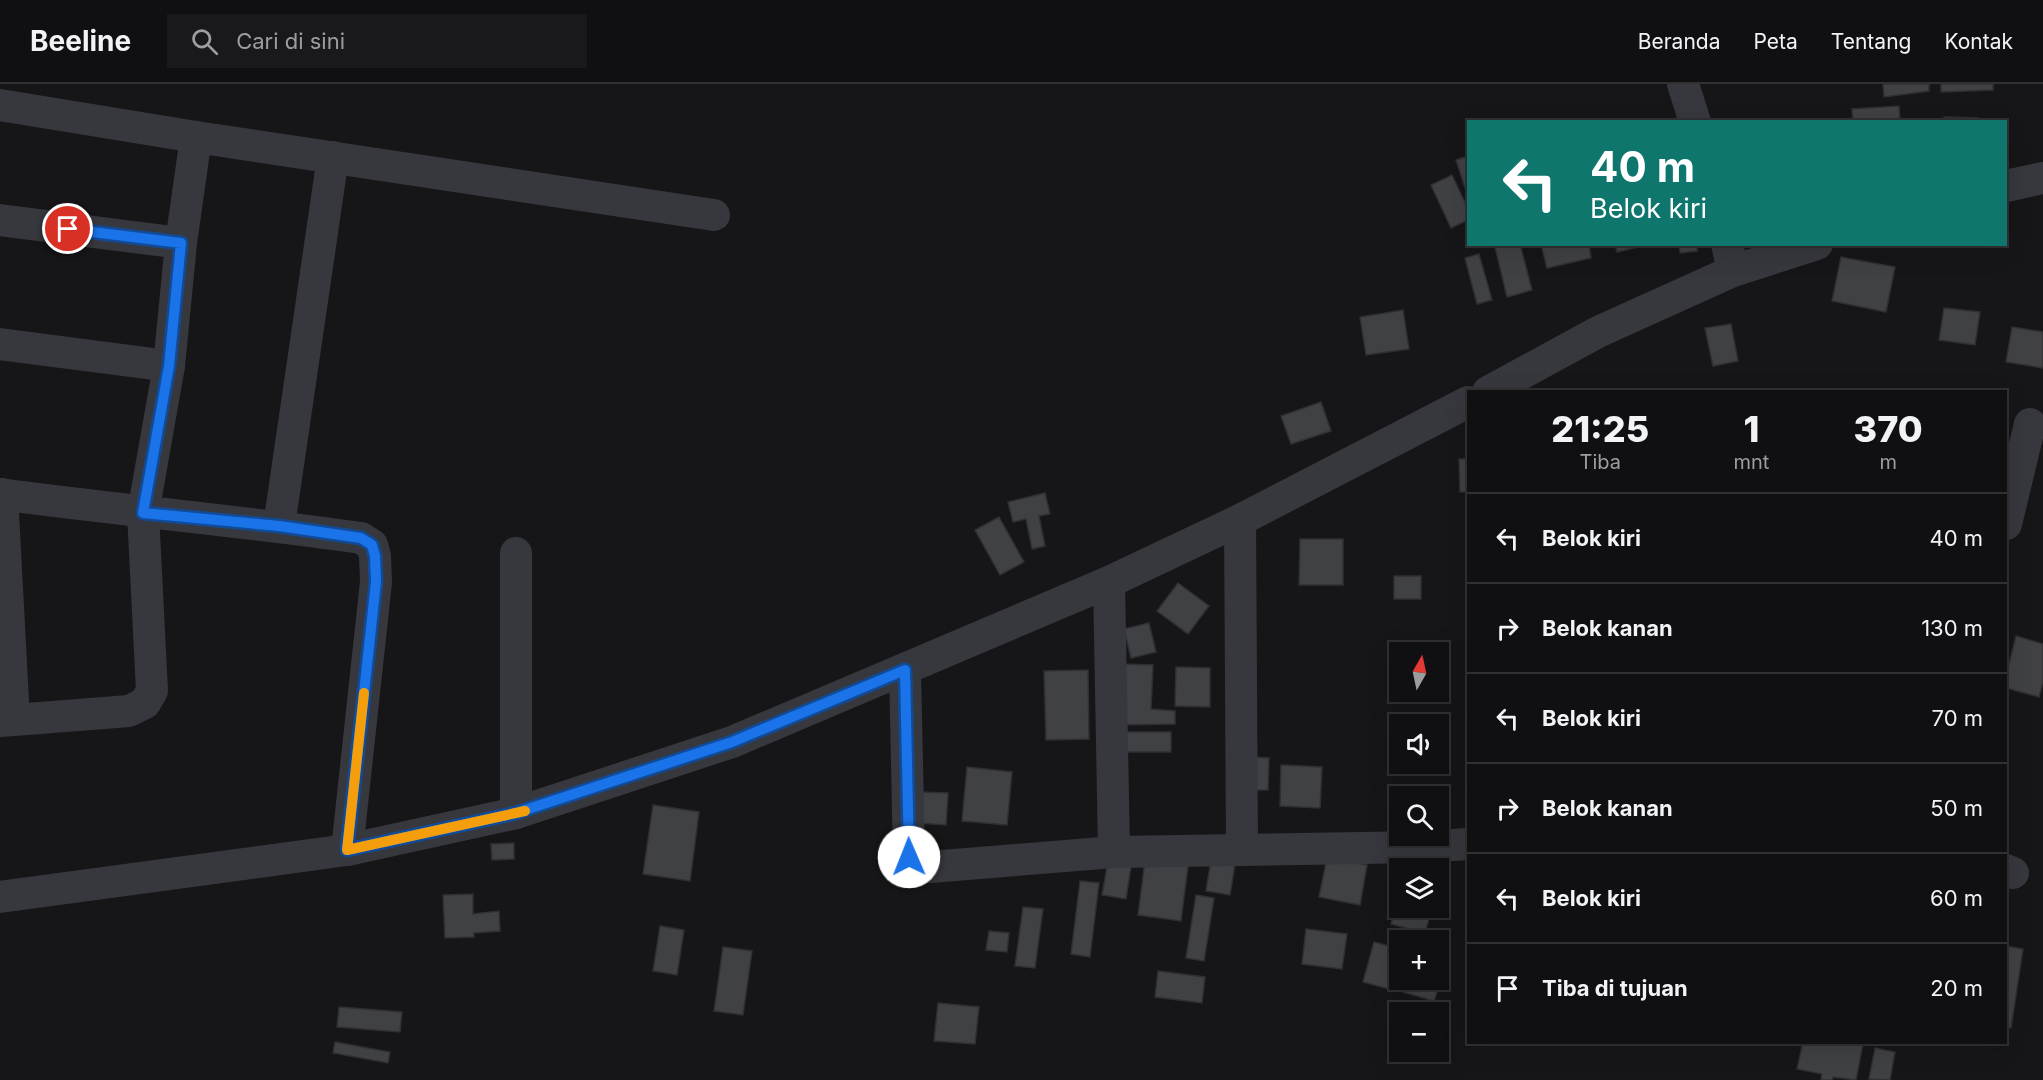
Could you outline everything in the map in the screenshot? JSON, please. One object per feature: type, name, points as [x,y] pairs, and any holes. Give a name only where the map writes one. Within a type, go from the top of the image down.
[{"type":"street","points":[[1683,84],[1694,120]]},
{"type":"street","points":[[0,105],[714,215]]},
{"type":"street","points":[[196,137],[181,243],[169,366],[143,513],[152,691],[145,703],[129,711],[7,720],[1,494],[143,513],[279,526],[361,538],[372,545],[375,556],[376,582],[347,850]]},
{"type":"street","points":[[279,526],[333,157]]},
{"type":"street","points":[[2007,186],[2043,178]]},
{"type":"street","points":[[0,220],[181,243]]},
{"type":"street","points":[[1492,390],[1730,258],[1805,246]]},
{"type":"street","points":[[0,344],[169,366]]},
{"type":"street","points":[[0,897],[347,850],[516,813],[732,742],[1109,582],[1240,520],[1467,403]]},
{"type":"street","points":[[2007,520],[2030,424]]},
{"type":"street","points":[[1240,520],[1242,849]]},
{"type":"street","points":[[516,552],[516,813]]},
{"type":"street","points":[[1109,582],[1114,852]]},
{"type":"street","points":[[905,670],[909,857],[917,864],[930,867],[1114,852],[1422,847],[1467,844]]},
{"type":"building","points":[[1883,84],[1929,84],[1929,91],[1884,97]]},
{"type":"building","points":[[1941,84],[1993,84],[1993,90],[1941,92]]},
{"type":"building","points":[[1899,106],[1900,120],[1853,120],[1852,109]]},
{"type":"building","points":[[1944,117],[1978,118],[1978,120],[1944,120]]},
{"type":"building","points":[[1467,156],[1467,194],[1456,160]]},
{"type":"building","points":[[1452,175],[1467,207],[1467,220],[1451,228],[1431,185]]},
{"type":"building","points":[[1521,246],[1532,290],[1507,297],[1495,247]]},
{"type":"building","points":[[1542,246],[1589,246],[1591,258],[1547,268]]},
{"type":"building","points":[[1616,246],[1642,246],[1617,252]]},
{"type":"building","points":[[1679,246],[1697,246],[1697,251],[1680,253]]},
{"type":"building","points":[[1479,254],[1492,300],[1477,304],[1465,258]]},
{"type":"building","points":[[1841,257],[1895,267],[1886,312],[1832,301]]},
{"type":"building","points":[[1944,308],[1980,312],[1975,345],[1939,340]]},
{"type":"building","points":[[1403,310],[1409,349],[1366,355],[1360,317]]},
{"type":"building","points":[[1731,324],[1738,361],[1713,366],[1705,328]]},
{"type":"building","points":[[2012,327],[2043,332],[2043,368],[2006,362]]},
{"type":"building","points":[[1321,402],[1331,431],[1291,444],[1281,416]]},
{"type":"building","points":[[1459,459],[1467,459],[1467,492],[1460,492]]},
{"type":"building","points":[[1045,493],[1050,514],[1039,516],[1045,546],[1032,549],[1026,519],[1013,522],[1008,502]]},
{"type":"building","points":[[999,517],[1024,562],[1000,575],[975,530]]},
{"type":"building","points":[[1300,539],[1343,539],[1343,585],[1299,585]]},
{"type":"building","points":[[1394,576],[1421,576],[1421,599],[1394,599]]},
{"type":"building","points":[[1178,583],[1209,606],[1188,634],[1157,611]]},
{"type":"building","points":[[1149,623],[1156,652],[1131,658],[1124,629]]},
{"type":"building","points":[[2016,636],[2043,644],[2043,682],[2039,697],[2007,688],[2007,672]]},
{"type":"building","points":[[1120,664],[1153,665],[1151,709],[1175,711],[1175,724],[1117,725]]},
{"type":"building","points":[[1176,667],[1210,668],[1210,707],[1175,706]]},
{"type":"building","points":[[1088,670],[1089,739],[1046,740],[1044,671]]},
{"type":"building","points":[[1122,732],[1171,732],[1171,752],[1122,752]]},
{"type":"building","points":[[1247,757],[1269,758],[1268,790],[1246,790]]},
{"type":"building","points":[[1281,765],[1322,767],[1320,808],[1280,806]]},
{"type":"building","points":[[967,767],[1012,772],[1007,825],[962,821]]},
{"type":"building","points":[[919,792],[948,793],[946,825],[917,823]]},
{"type":"building","points":[[653,805],[699,812],[690,881],[643,874]]},
{"type":"building","points":[[514,843],[514,859],[492,860],[491,844]]},
{"type":"building","points":[[1212,854],[1236,858],[1230,895],[1206,891]]},
{"type":"building","points":[[1109,856],[1132,860],[1126,899],[1102,895]]},
{"type":"building","points":[[1327,858],[1367,865],[1360,905],[1319,897]]},
{"type":"building","points":[[1145,861],[1188,866],[1181,921],[1138,915]]},
{"type":"building","points":[[1080,881],[1099,883],[1090,957],[1071,954]]},
{"type":"building","points":[[473,894],[473,914],[499,911],[500,931],[474,933],[474,937],[445,938],[443,895]]},
{"type":"building","points":[[1196,895],[1214,898],[1204,961],[1186,958]]},
{"type":"building","points":[[1023,907],[1043,909],[1035,968],[1015,966]]},
{"type":"building","points":[[1393,918],[1429,918],[1426,930],[1414,930],[1391,924]]},
{"type":"building","points":[[660,926],[684,930],[677,975],[653,971]]},
{"type":"building","points":[[1306,929],[1347,934],[1342,969],[1302,964]]},
{"type":"building","points":[[989,931],[1009,933],[1007,952],[986,950]]},
{"type":"building","points":[[1374,942],[1389,946],[1389,989],[1363,982]]},
{"type":"building","points":[[2007,946],[2023,949],[2011,1028],[2007,1027]]},
{"type":"building","points":[[723,947],[752,951],[743,1015],[714,1011]]},
{"type":"building","points":[[1158,971],[1205,977],[1202,1003],[1155,997]]},
{"type":"building","points":[[1404,990],[1438,990],[1434,1001],[1403,992]]},
{"type":"building","points":[[938,1003],[979,1007],[975,1044],[934,1041]]},
{"type":"building","points":[[339,1007],[402,1012],[400,1032],[337,1027]]},
{"type":"building","points":[[335,1042],[390,1052],[388,1063],[333,1053]]},
{"type":"building","points":[[1803,1044],[1863,1044],[1856,1080],[1833,1077],[1832,1080],[1821,1080],[1822,1074],[1797,1069]]},
{"type":"building","points":[[1875,1048],[1895,1052],[1890,1080],[1869,1079]]},
{"type":"slow traffic","points":[[364,693],[347,850],[525,811]]},
{"type":"route","points":[[68,229],[181,243],[169,366],[143,513],[279,526],[361,538],[372,545],[375,556],[376,582],[347,850],[516,813],[732,742],[905,670],[909,857]]}]
